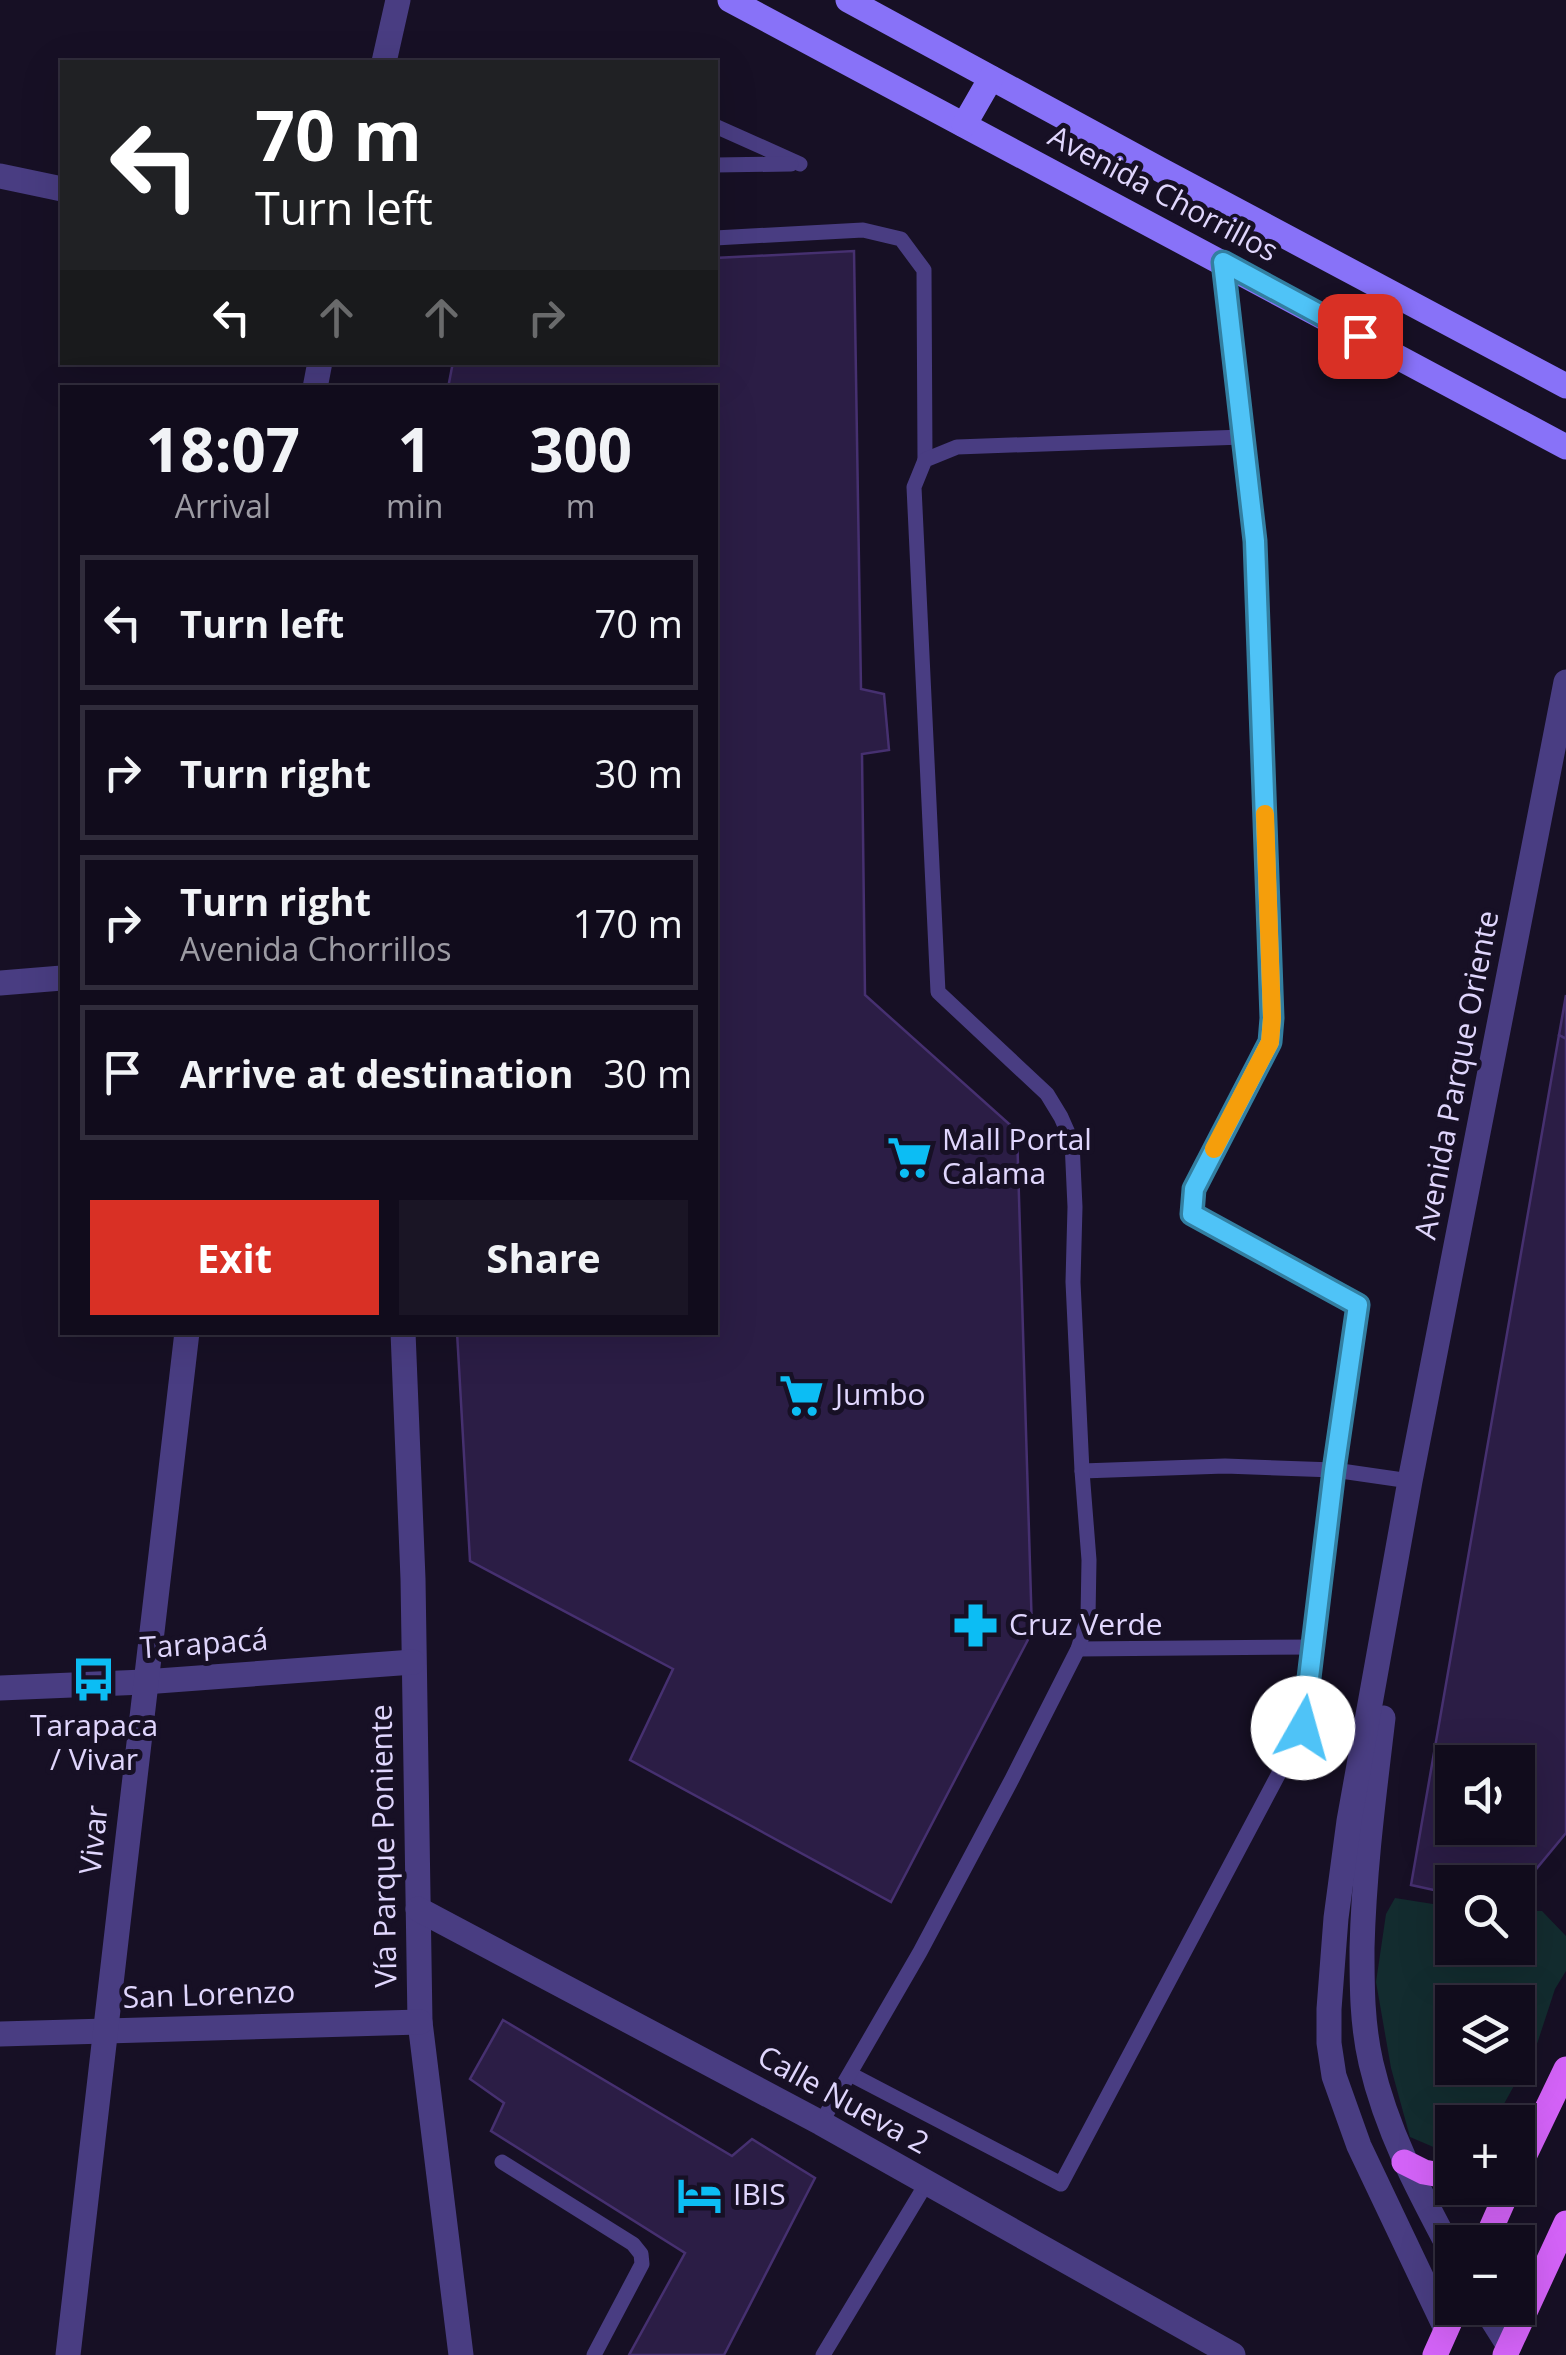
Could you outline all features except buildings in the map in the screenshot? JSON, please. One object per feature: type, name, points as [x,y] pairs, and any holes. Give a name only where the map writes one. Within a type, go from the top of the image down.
[{"type":"main road","name":"Avenida Chorrillos","points":[[730,0],[1566,447]]},
{"type":"main road","name":"Avenida Chorrillos","points":[[848,0],[1566,386]]},
{"type":"main road","points":[[964,125],[991,78]]},
{"type":"main road","points":[[1535,2132],[1566,2069]]},
{"type":"main road","points":[[1404,2162],[1435,2174]]},
{"type":"main road","points":[[1507,2350],[1566,2223]]},
{"type":"main road","points":[[1435,2355],[1448,2325]]},
{"type":"street","points":[[384,60],[398,0]]},
{"type":"street","points":[[0,176],[60,189]]},
{"type":"street","name":"Avenida Parque Oriente","points":[[1435,2288],[1359,2146],[1334,2076],[1329,2009],[1336,1918],[1349,1821],[1410,1481],[1558,778],[1566,682]]},
{"type":"street","points":[[0,983],[60,978]]},
{"type":"street","name":"Vivar","points":[[68,2355],[187,1335]]},
{"type":"street","name":"Vía Parque Poniente","points":[[403,1335],[413,1579],[420,2022],[461,2355]]},
{"type":"street","name":"Avenida Parque Oriente","points":[[1410,1481],[1363,1890],[1362,2001],[1371,2065],[1404,2162],[1437,2225]]},
{"type":"street","name":"Tarapacá","points":[[0,1688],[144,1682],[412,1662]]},
{"type":"street","name":"Calle Nueva 2","points":[[418,1909],[821,2123],[1232,2355]]},
{"type":"street","name":"San Lorenzo","points":[[0,2034],[420,2022]]},
{"type":"street","points":[[1493,2325],[1507,2350]]},
{"type":"lane","points":[[718,127],[800,164],[718,165]]},
{"type":"lane","points":[[718,238],[862,230],[901,240],[924,270],[925,460],[914,487],[938,992],[1047,1094],[1072,1142],[1076,1206],[1073,1282],[1089,1560],[1088,1618],[1078,1648],[1012,1779],[920,1952],[821,2123]]},
{"type":"lane","points":[[850,2074],[1061,2184],[1303,1728],[1358,1305],[1192,1214],[1194,1189],[1270,1042],[1272,1018],[1255,541],[1223,262]]},
{"type":"lane","points":[[925,460],[957,446],[1243,437]]},
{"type":"lane","points":[[1082,1471],[1226,1466],[1334,1470],[1410,1481]]},
{"type":"lane","points":[[1078,1648],[1314,1647]]},
{"type":"lane","points":[[502,2162],[633,2244],[642,2254],[642,2264],[594,2355]]},
{"type":"lane","points":[[824,2355],[926,2184]]},
{"type":"green space","points":[[1395,1898],[1435,1904],[1435,1965],[1535,1965],[1535,1911],[1542,1911],[1566,1936],[1566,1971],[1555,1989],[1535,2048],[1535,1985],[1435,1985],[1435,2085],[1514,2085],[1503,2105],[1435,2105],[1435,2148],[1410,2137],[1391,2068],[1376,1982],[1386,1914]]},
{"type":"slow traffic","points":[[1214,1149],[1270,1042],[1265,814]]},
{"type":"place","name":"Mall Portal Calama","points":[[909,1157]]},
{"type":"place","name":"Jumbo","points":[[802,1395]]},
{"type":"place","name":"Cruz Verde","points":[[976,1625]]},
{"type":"place","name":"Tarapaca / Vivar","points":[[94,1679]]},
{"type":"place","name":"IBIS","points":[[700,2195]]},
{"type":"route","points":[[1303,1728],[1358,1305],[1192,1214],[1194,1189],[1270,1042],[1272,1018],[1255,541],[1223,262],[1360,336]]}]
